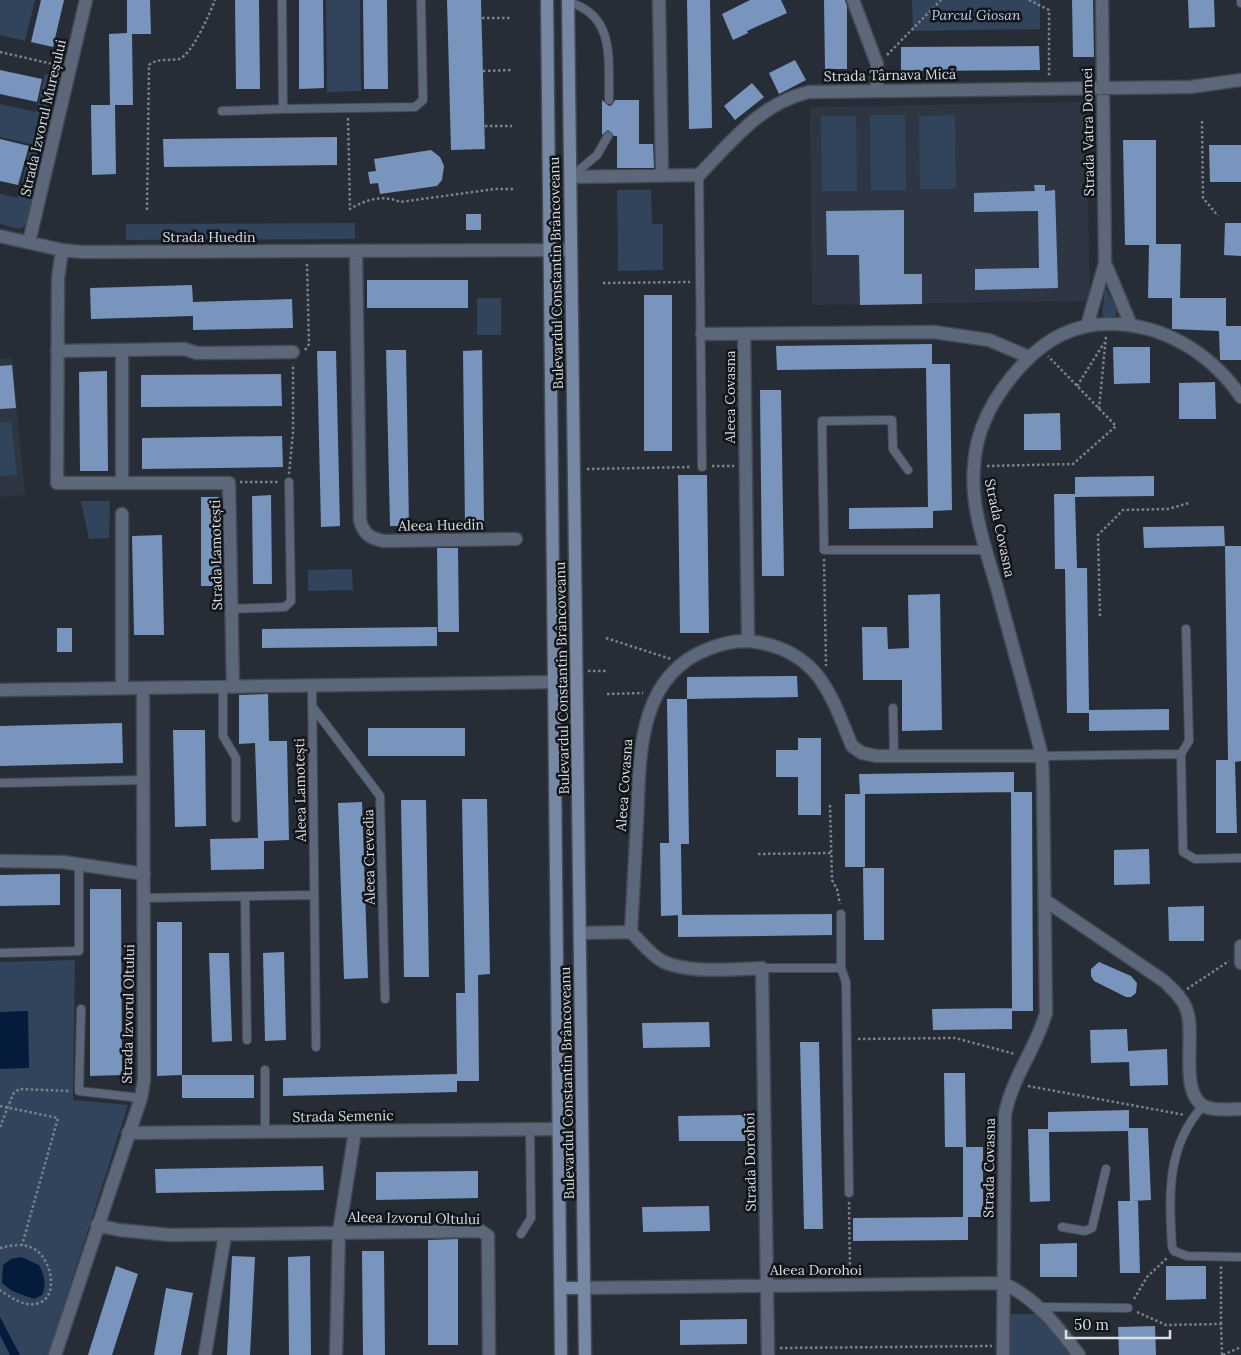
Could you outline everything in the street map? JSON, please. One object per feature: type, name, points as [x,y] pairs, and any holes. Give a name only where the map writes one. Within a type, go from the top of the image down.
[{"type":"main road","name":"Bulevardul Constantin Brâncoveanu","points":[[547,0],[562,1355]]},
{"type":"main road","name":"Bulevardul Constantin Brâncoveanu","points":[[568,1],[585,1355]]},
{"type":"main road","points":[[560,1288],[584,1288]]},
{"type":"street","name":"Strada Izvorul Mureșului","points":[[29,242],[86,0]]},
{"type":"street","points":[[658,0],[662,176]]},
{"type":"street","points":[[854,0],[877,64],[877,90]]},
{"type":"street","name":"Strada Vatra Dornei","points":[[1087,326],[1105,263],[1102,0]]},
{"type":"street","name":"Strada Târnava Mică","points":[[699,175],[757,116],[784,99],[809,92],[1203,86],[1241,80]]},
{"type":"street","points":[[570,178],[699,175]]},
{"type":"street","name":"Strada Huedin","points":[[0,236],[62,250],[82,252],[571,250]]},
{"type":"street","points":[[62,250],[58,279],[57,483],[122,482],[122,350]]},
{"type":"street","name":"Aleea Huedin","points":[[356,251],[360,521],[367,535],[375,540],[384,541],[516,539]]},
{"type":"street","name":"Strada Vatra Dornei","points":[[1105,263],[1131,325]]},
{"type":"street","name":"Strada Covasna","points":[[1003,1350],[1004,1128],[1008,1099],[1013,1084],[1037,1038],[1046,1013],[1046,901],[1042,756],[986,550],[975,494],[974,466],[976,446],[989,409],[1010,379],[1029,357],[1065,332],[1087,326],[1107,324],[1131,325],[1170,335],[1192,348],[1217,369],[1241,397]]},
{"type":"street","name":"Aleea Covasna","points":[[702,334],[934,332],[989,340],[1029,357]]},
{"type":"street","name":"Aleea Covasna","points":[[744,334],[748,640]]},
{"type":"street","points":[[57,351],[184,349],[197,353],[292,352]]},
{"type":"street","name":"Strada Lamotești","points":[[122,482],[228,482],[232,609],[228,687]]},
{"type":"street","points":[[122,514],[122,689]]},
{"type":"street","name":"Aleea Covasna","points":[[631,932],[643,734],[658,692],[682,662],[722,644],[748,640],[770,644],[791,652],[811,666],[822,678],[852,746],[862,753],[894,756],[1042,756]]},
{"type":"street","points":[[0,690],[554,682]]},
{"type":"street","name":"Strada Izvorul Oltului","points":[[55,1355],[141,1098],[144,1080],[143,688]]},
{"type":"street","points":[[0,861],[79,864],[144,874]]},
{"type":"street","points":[[1046,901],[1164,981],[1177,994],[1187,1009],[1189,1021],[1192,1091],[1203,1106],[1214,1109],[1241,1109]]},
{"type":"street","points":[[581,933],[631,932],[651,953],[670,964],[698,968],[762,968]]},
{"type":"street","points":[[1241,946],[1241,963]]},
{"type":"street","name":"Strada Dorohoi","points":[[762,968],[768,1352]]},
{"type":"street","name":"Strada Semenic","points":[[128,1133],[558,1129]]},
{"type":"street","name":"Aleea Izvorul Oltului","points":[[336,1355],[339,1232],[355,1131]]},
{"type":"street","name":"Aleea Izvorul Oltului","points":[[97,1225],[120,1230],[170,1235],[481,1231],[488,1236],[488,1355]]},
{"type":"street","points":[[205,1355],[225,1235]]},
{"type":"street","name":"Aleea Dorohoi","points":[[584,1288],[1003,1283],[1030,1298],[1040,1307],[1079,1355]]},
{"type":"lane","points":[[282,0],[283,109]]},
{"type":"lane","points":[[222,110],[416,107],[420,105],[423,100],[421,0]]},
{"type":"lane","points":[[568,1],[588,9],[595,15],[604,29],[607,48],[609,100]]},
{"type":"lane","points":[[570,178],[597,155],[608,136]]},
{"type":"lane","points":[[699,175],[702,467]]},
{"type":"lane","points":[[908,470],[894,449],[892,420],[822,421],[824,550],[986,550]]},
{"type":"lane","points":[[232,609],[285,608],[291,600],[289,482]]},
{"type":"lane","points":[[1186,629],[1189,741],[1181,754],[1183,852],[1195,859],[1241,858]]},
{"type":"lane","name":"Aleea Lamotești","points":[[312,686],[316,1047]]},
{"type":"lane","points":[[228,687],[223,736],[236,758],[236,818]]},
{"type":"lane","name":"Aleea Crevedia","points":[[312,706],[380,796],[385,999]]},
{"type":"lane","points":[[893,708],[894,756]]},
{"type":"lane","points":[[1042,756],[1181,754]]},
{"type":"lane","points":[[0,782],[143,780]]},
{"type":"lane","points":[[0,953],[79,951],[79,864]]},
{"type":"lane","points":[[144,898],[314,895]]},
{"type":"lane","points":[[245,896],[247,1040]]},
{"type":"lane","points":[[841,914],[841,968],[846,982],[849,1193]]},
{"type":"lane","points":[[762,968],[841,968]]},
{"type":"lane","points":[[80,1009],[79,1091],[141,1098]]},
{"type":"lane","points":[[265,1070],[265,1132]]},
{"type":"lane","points":[[1203,1106],[1193,1116],[1183,1131],[1175,1153],[1170,1221],[1174,1251],[1187,1256],[1241,1257]]},
{"type":"lane","points":[[521,1234],[531,1218],[530,1129]]},
{"type":"lane","points":[[1062,1228],[1085,1231],[1092,1228],[1106,1169]]},
{"type":"lane","points":[[1040,1307],[1128,1308]]},
{"type":"path","points":[[147,210],[149,65],[154,61],[180,58],[189,52],[215,0]]},
{"type":"path","points":[[877,64],[913,31],[941,0]]},
{"type":"path","points":[[1029,0],[1049,10],[1049,89]]},
{"type":"path","points":[[482,18],[511,18]]},
{"type":"path","points":[[0,52],[70,68]]},
{"type":"path","points":[[483,71],[512,70]]},
{"type":"path","points":[[348,108],[350,209],[365,200],[390,197],[400,202],[514,188]]},
{"type":"path","points":[[1202,121],[1203,198],[1218,216]]},
{"type":"path","points":[[485,126],[512,126]]},
{"type":"path","points":[[228,482],[289,482],[293,432],[292,352],[305,350],[308,344],[307,251]]},
{"type":"path","points":[[603,283],[701,282]]},
{"type":"path","points":[[1099,409],[1107,324]]},
{"type":"path","points":[[1077,386],[1106,341]]},
{"type":"path","points":[[974,466],[1073,464],[1116,426],[1040,348]]},
{"type":"path","points":[[574,470],[746,466]]},
{"type":"path","points":[[1100,616],[1098,535],[1123,510],[1168,509],[1189,503]]},
{"type":"path","points":[[822,678],[827,656],[824,550]]},
{"type":"path","points":[[606,638],[682,662]]},
{"type":"path","points":[[576,671],[606,671]]},
{"type":"path","points":[[607,694],[658,692]]},
{"type":"path","points":[[830,805],[832,880],[840,897],[841,914]]},
{"type":"path","points":[[758,854],[831,853]]},
{"type":"path","points":[[1177,994],[1241,953]]},
{"type":"path","points":[[847,1040],[955,1038],[1026,1057]]},
{"type":"path","points":[[1013,1084],[1193,1116]]},
{"type":"path","points":[[0,1127],[12,1094],[20,1089],[79,1091]]},
{"type":"path","points":[[0,1106],[58,1118],[22,1245]]},
{"type":"path","points":[[849,1193],[850,1284]]},
{"type":"path","points":[[0,1248],[22,1245],[37,1250],[50,1270],[51,1284],[46,1297],[39,1303],[27,1304],[12,1298],[0,1290]]},
{"type":"path","points":[[1174,1251],[1147,1277],[1128,1308],[1166,1325],[1221,1324]]},
{"type":"path","points":[[1221,1257],[1222,1355],[1241,1347]]},
{"type":"path","points":[[768,1352],[1003,1350]]},
{"type":"shaded area","points":[[1086,102],[1090,301],[812,305],[810,107]]},
{"type":"shaded area","points":[[12,358],[25,495],[0,497],[0,359]]},
{"type":"shaded area","points":[[28,1011],[29,1068],[0,1069],[0,1012]]},
{"type":"shaded area","points":[[21,1257],[39,1265],[43,1276],[45,1284],[42,1295],[34,1299],[12,1291],[2,1283],[3,1265],[11,1259]]},
{"type":"shaded area","points":[[0,1317],[20,1355],[10,1355],[0,1335]]},
{"type":"green space","points":[[0,0],[35,0],[25,41],[0,35]]},
{"type":"green space","points":[[326,0],[360,0],[361,91],[327,92]]},
{"type":"green space","name":"Parcul Giosan","points":[[912,0],[1040,0],[1040,29],[913,31]]},
{"type":"green space","points":[[45,74],[62,78],[27,224],[19,229],[0,224],[0,194],[18,198],[31,144],[0,137],[0,104],[36,112]]},
{"type":"green space","points":[[870,115],[905,115],[906,190],[871,190]]},
{"type":"green space","points":[[955,115],[956,189],[920,189],[919,116]]},
{"type":"green space","points":[[821,116],[856,116],[857,191],[822,191]]},
{"type":"green space","points":[[617,190],[651,190],[652,224],[663,224],[663,270],[618,271]]},
{"type":"green space","points":[[355,223],[355,239],[126,240],[126,224]]},
{"type":"green space","points":[[1105,288],[1117,309],[1116,316],[1105,318],[1102,314]]},
{"type":"green space","points":[[477,298],[501,298],[501,335],[477,335]]},
{"type":"green space","points":[[11,422],[17,475],[0,476],[0,423]]},
{"type":"green space","points":[[81,501],[110,501],[109,538],[89,539]]},
{"type":"green space","points":[[352,569],[353,590],[308,591],[308,570]]},
{"type":"green space","points":[[75,960],[73,1100],[128,1105],[48,1355],[0,1355],[0,962]]},
{"type":"green space","points":[[1008,1314],[1036,1314],[1073,1355],[1009,1355]]},
{"type":"building","points":[[41,0],[64,0],[53,47],[31,42]]},
{"type":"building","points":[[127,0],[150,0],[151,34],[132,34],[133,105],[110,105],[109,34],[127,33]]},
{"type":"building","points":[[235,0],[259,0],[260,89],[236,89]]},
{"type":"building","points":[[299,0],[323,0],[324,88],[299,89]]},
{"type":"building","points":[[363,0],[387,0],[388,89],[364,89]]},
{"type":"building","points":[[447,0],[481,0],[485,149],[451,150]]},
{"type":"building","points":[[687,0],[710,0],[712,128],[689,129]]},
{"type":"building","points":[[750,0],[781,0],[787,13],[747,31],[748,33],[733,40],[722,14]]},
{"type":"building","points":[[824,0],[845,0],[847,7],[847,69],[825,69]]},
{"type":"building","points":[[1072,0],[1093,0],[1094,57],[1073,57]]},
{"type":"building","points":[[1188,0],[1214,0],[1215,27],[1189,28]]},
{"type":"building","points":[[1039,46],[1040,70],[901,71],[901,47]]},
{"type":"building","points":[[795,60],[806,80],[779,94],[769,73]]},
{"type":"building","points":[[0,70],[42,79],[37,102],[0,94]]},
{"type":"building","points":[[752,83],[764,97],[735,120],[724,106]]},
{"type":"building","points":[[602,100],[609,106],[615,100],[639,100],[639,144],[653,144],[654,168],[617,168],[617,136],[614,136],[608,130],[602,135]]},
{"type":"building","points":[[91,105],[115,105],[116,174],[92,175]]},
{"type":"building","points":[[337,137],[337,165],[164,167],[163,139]]},
{"type":"building","points":[[0,139],[29,146],[18,185],[0,181]]},
{"type":"building","points":[[1123,140],[1156,140],[1156,244],[1181,244],[1180,298],[1226,298],[1226,326],[1241,326],[1241,360],[1220,360],[1219,331],[1172,329],[1172,298],[1148,298],[1149,245],[1125,245]]},
{"type":"building","points":[[1209,145],[1241,145],[1241,182],[1210,182]]},
{"type":"building","points":[[431,150],[440,157],[444,166],[442,180],[437,186],[380,194],[378,183],[370,184],[368,172],[376,171],[374,159]]},
{"type":"building","points":[[1034,185],[1045,185],[1045,191],[1055,190],[1058,288],[975,290],[975,269],[1039,268],[1038,211],[974,212],[974,193],[1035,191]]},
{"type":"building","points":[[904,210],[904,274],[922,274],[922,304],[860,305],[859,255],[827,255],[826,211]]},
{"type":"building","points":[[466,214],[481,214],[481,230],[466,230]]},
{"type":"building","points":[[1225,223],[1241,223],[1241,256],[1224,255]]},
{"type":"building","points":[[367,280],[468,280],[468,308],[367,308]]},
{"type":"building","points":[[192,285],[193,302],[292,299],[293,328],[193,330],[193,316],[91,319],[90,288]]},
{"type":"building","points":[[644,295],[672,295],[672,451],[644,451]]},
{"type":"building","points":[[932,344],[932,364],[950,364],[952,510],[933,511],[933,528],[849,529],[849,508],[928,507],[926,368],[777,370],[776,346]]},
{"type":"building","points":[[1113,347],[1150,347],[1150,383],[1114,384]]},
{"type":"building","points":[[386,350],[406,350],[409,526],[390,526]]},
{"type":"building","points":[[482,350],[484,526],[465,526],[463,351]]},
{"type":"building","points":[[317,351],[336,351],[340,526],[321,527]]},
{"type":"building","points":[[12,365],[16,408],[0,409],[0,366]]},
{"type":"building","points":[[107,371],[108,471],[80,471],[79,372]]},
{"type":"building","points":[[281,374],[282,406],[141,407],[141,375]]},
{"type":"building","points":[[1215,382],[1216,419],[1179,419],[1179,383]]},
{"type":"building","points":[[760,390],[781,390],[784,576],[762,576]]},
{"type":"building","points":[[1060,413],[1061,450],[1024,450],[1024,414]]},
{"type":"building","points":[[282,436],[283,467],[142,469],[142,438]]},
{"type":"building","points":[[678,475],[707,475],[709,633],[680,633]]},
{"type":"building","points":[[1154,476],[1154,496],[1075,497],[1077,568],[1087,568],[1089,710],[1169,709],[1169,730],[1089,731],[1089,713],[1067,713],[1065,569],[1055,569],[1054,494],[1075,494],[1075,477]]},
{"type":"building","points":[[271,495],[272,584],[253,584],[252,496]]},
{"type":"building","points":[[201,497],[220,497],[221,586],[201,586]]},
{"type":"building","points":[[1224,526],[1225,546],[1144,548],[1143,527]]},
{"type":"building","points":[[162,535],[164,635],[134,635],[132,536]]},
{"type":"building","points":[[1225,546],[1241,546],[1241,761],[1235,762],[1237,833],[1216,833],[1216,760],[1228,760]]},
{"type":"building","points":[[437,548],[458,548],[459,632],[438,632]]},
{"type":"building","points":[[940,594],[942,730],[902,731],[902,680],[863,680],[862,627],[887,627],[888,649],[909,648],[908,595]]},
{"type":"building","points":[[437,627],[437,646],[262,648],[262,629]]},
{"type":"building","points":[[57,628],[72,628],[72,652],[57,652]]},
{"type":"building","points":[[797,676],[798,697],[687,699],[687,677]]},
{"type":"building","points":[[268,694],[269,741],[287,741],[289,840],[264,841],[264,869],[211,870],[210,839],[258,838],[255,743],[239,744],[239,695]]},
{"type":"building","points":[[667,699],[687,699],[689,844],[681,844],[682,915],[661,916],[660,843],[669,843]]},
{"type":"building","points":[[122,723],[123,763],[0,766],[0,726]]},
{"type":"building","points":[[368,728],[465,728],[465,756],[368,756]]},
{"type":"building","points":[[173,730],[205,730],[206,826],[175,827]]},
{"type":"building","points":[[798,738],[821,738],[821,815],[798,815],[798,777],[776,777],[776,750],[798,750]]},
{"type":"building","points":[[1014,772],[1014,792],[865,794],[865,867],[845,867],[845,794],[860,794],[859,774]]},
{"type":"building","points":[[1011,792],[1032,792],[1033,1011],[1012,1011]]},
{"type":"building","points":[[462,799],[487,799],[490,974],[478,975],[479,1081],[457,1081],[457,1092],[283,1096],[283,1078],[457,1074],[456,993],[465,993]]},
{"type":"building","points":[[401,800],[426,800],[429,977],[404,977]]},
{"type":"building","points":[[362,802],[368,978],[344,979],[338,803]]},
{"type":"building","points":[[1149,849],[1150,884],[1114,885],[1114,850]]},
{"type":"building","points":[[863,868],[884,868],[884,940],[864,940]]},
{"type":"building","points":[[60,874],[60,905],[0,906],[0,875]]},
{"type":"building","points":[[90,889],[121,889],[122,1075],[90,1076]]},
{"type":"building","points":[[1204,906],[1204,941],[1169,941],[1168,907]]},
{"type":"building","points":[[832,914],[832,935],[678,937],[678,915]]},
{"type":"building","points":[[157,922],[182,922],[182,1075],[157,1076]]},
{"type":"building","points":[[284,952],[286,1040],[265,1041],[263,953]]},
{"type":"building","points":[[209,953],[229,953],[232,1041],[212,1042]]},
{"type":"building","points":[[1099,962],[1131,976],[1137,983],[1136,993],[1131,997],[1126,997],[1094,981],[1091,976],[1091,969]]},
{"type":"building","points":[[1012,1008],[1012,1029],[933,1030],[932,1009]]},
{"type":"building","points":[[709,1022],[710,1047],[643,1048],[642,1023]]},
{"type":"building","points":[[1127,1029],[1128,1051],[1167,1049],[1168,1085],[1130,1086],[1129,1062],[1091,1063],[1090,1030]]},
{"type":"building","points":[[800,1042],[819,1042],[823,1229],[804,1229]]},
{"type":"building","points":[[944,1073],[965,1073],[966,1147],[983,1147],[983,1217],[968,1217],[968,1240],[853,1241],[853,1218],[966,1217],[963,1217],[963,1147],[945,1147]]},
{"type":"building","points":[[182,1075],[254,1075],[254,1098],[182,1098]]},
{"type":"building","points":[[1129,1110],[1129,1128],[1148,1128],[1151,1200],[1138,1201],[1140,1273],[1120,1273],[1118,1201],[1130,1201],[1128,1131],[1049,1132],[1050,1201],[1030,1202],[1028,1129],[1048,1129],[1048,1112]]},
{"type":"building","points":[[745,1115],[746,1141],[679,1141],[678,1116]]},
{"type":"building","points":[[323,1166],[324,1190],[156,1193],[155,1169]]},
{"type":"building","points":[[478,1171],[478,1198],[376,1200],[376,1172]]},
{"type":"building","points":[[709,1206],[710,1231],[643,1232],[642,1207]]},
{"type":"building","points":[[458,1239],[458,1345],[428,1345],[428,1240]]},
{"type":"building","points":[[1077,1243],[1077,1277],[1040,1277],[1040,1244]]},
{"type":"building","points":[[362,1251],[384,1251],[385,1355],[363,1355]]},
{"type":"building","points":[[232,1256],[255,1257],[250,1355],[227,1355]]},
{"type":"building","points":[[310,1256],[311,1355],[289,1355],[288,1257]]},
{"type":"building","points":[[116,1266],[138,1274],[112,1355],[88,1355]]},
{"type":"building","points":[[1166,1266],[1206,1266],[1206,1299],[1166,1300]]},
{"type":"building","points":[[166,1288],[193,1293],[181,1355],[154,1355]]},
{"type":"building","points":[[747,1319],[747,1344],[680,1345],[680,1320]]},
{"type":"building","points":[[1155,1326],[1156,1355],[1119,1355],[1118,1327]]}]
